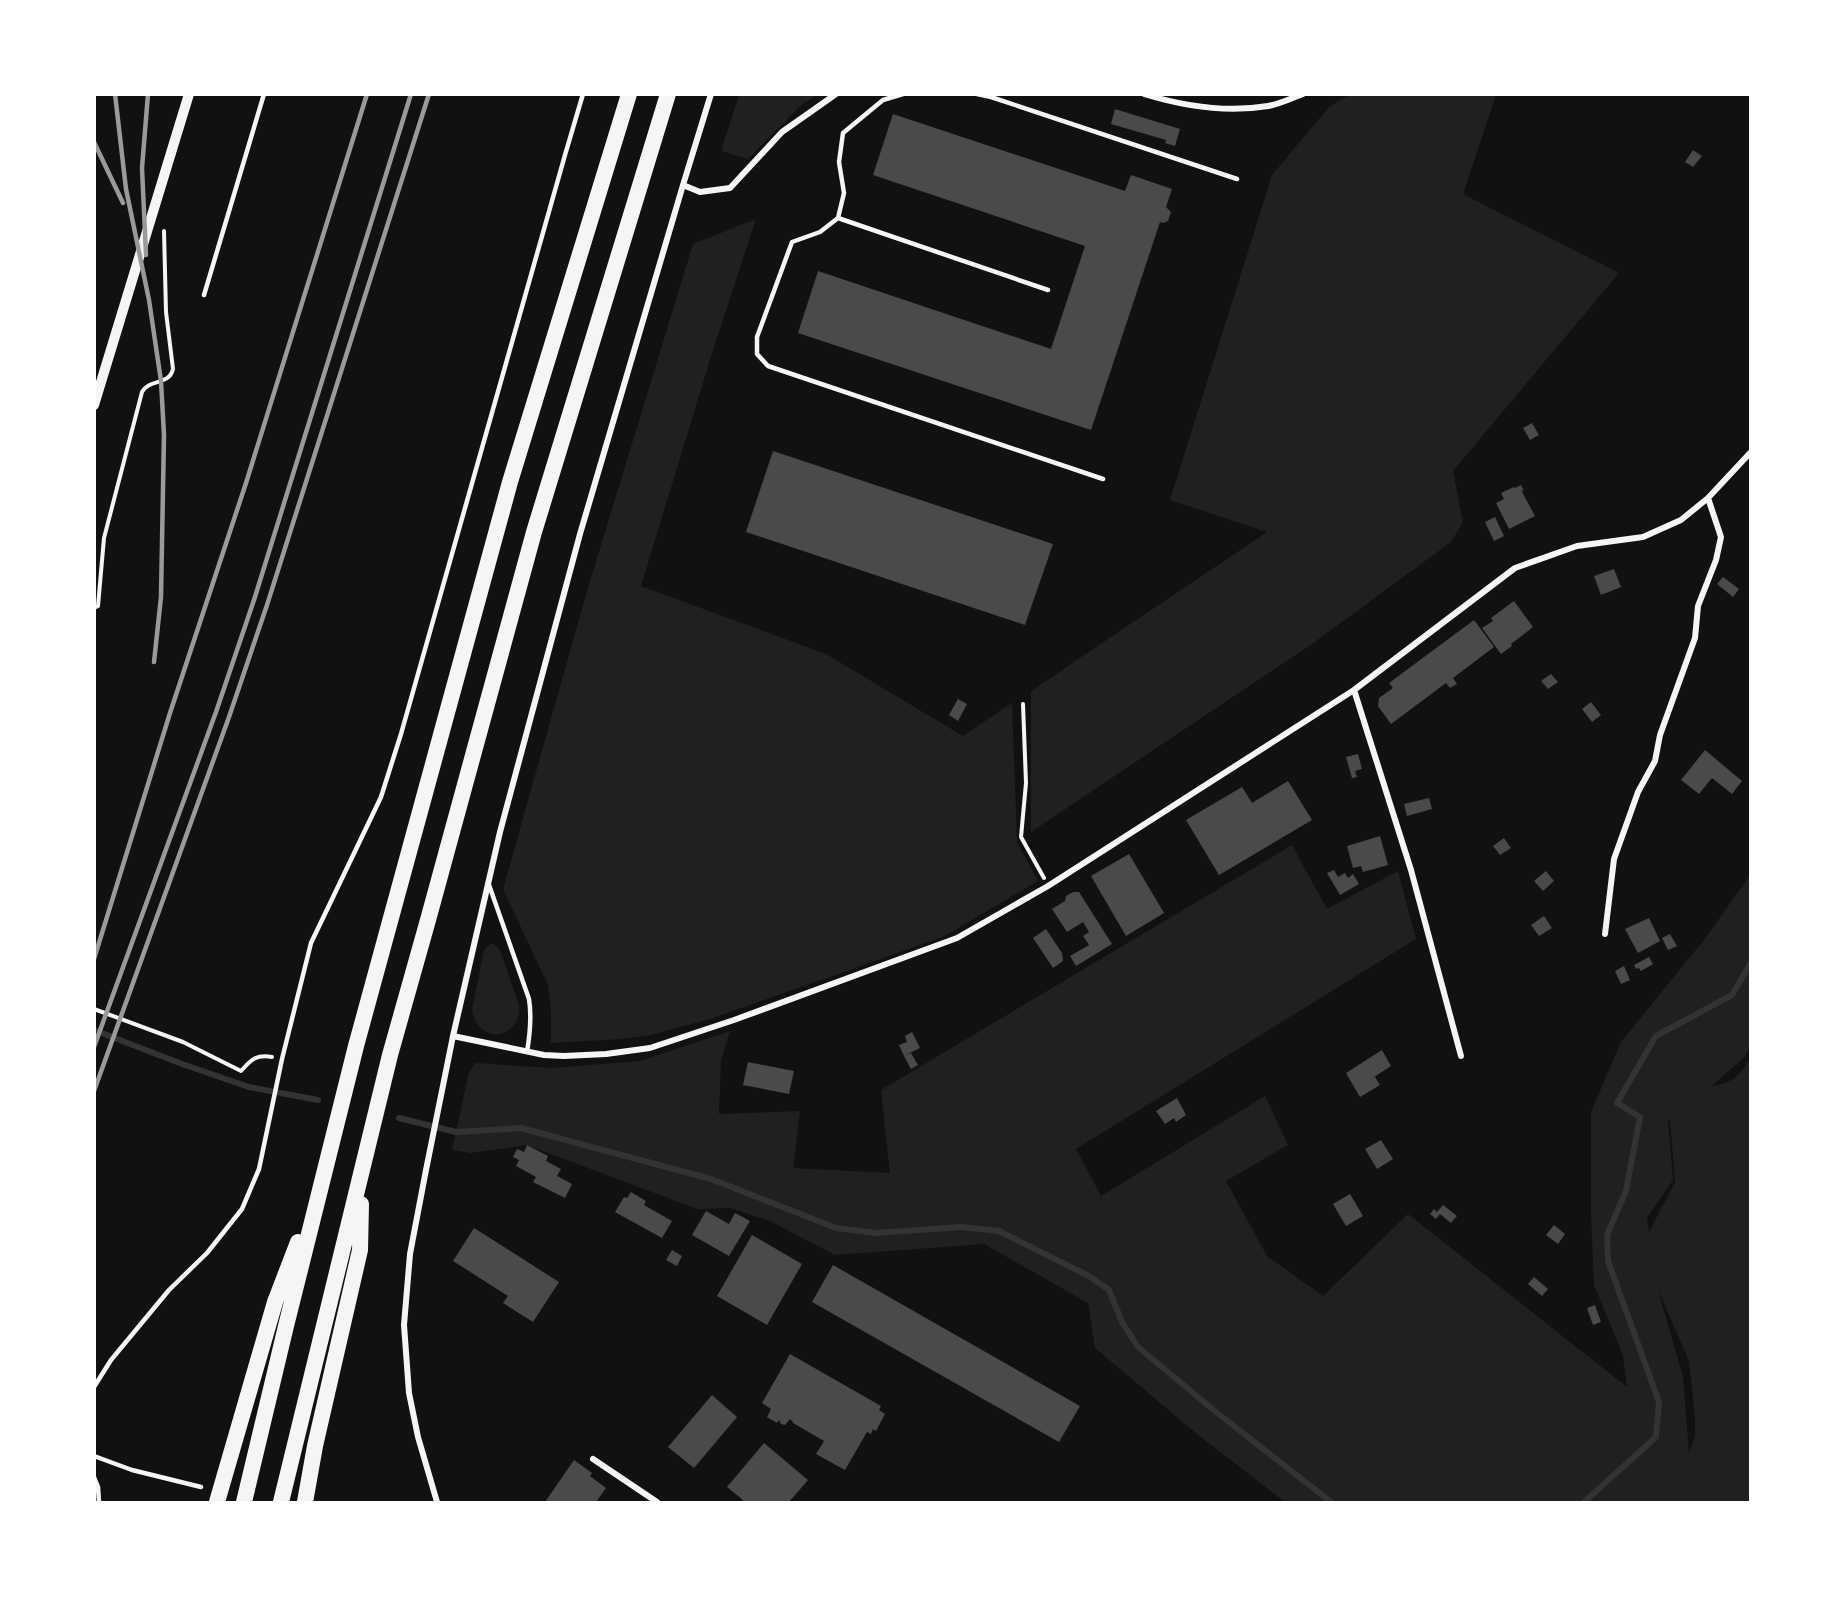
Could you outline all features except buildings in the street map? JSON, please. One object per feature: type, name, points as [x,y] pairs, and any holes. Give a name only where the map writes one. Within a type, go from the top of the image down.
[{"type":"highway","points":[[244,1503],[356,1046],[510,482],[629,94]]},
{"type":"highway","points":[[281,1503],[390,1055],[534,532],[668,94]]},
{"type":"highway","points":[[217,1503],[275,1302],[327,1165]]},
{"type":"highway","points":[[305,1503],[315,1446],[360,1250],[361,1173]]},
{"type":"street","points":[[96,401],[189,94]]},
{"type":"street","points":[[437,1503],[418,1437],[409,1393],[404,1324],[410,1254],[426,1170],[487,880],[580,534],[711,94]]},
{"type":"street","points":[[683,186],[700,192],[730,188],[782,132],[836,94]]},
{"type":"street","points":[[1144,94],[1174,103],[1238,108],[1269,106],[1303,94]]},
{"type":"street","points":[[453,1036],[527,1052],[564,1056],[606,1054],[650,1048],[734,1020],[957,938],[1048,886],[1354,690],[1515,568],[1577,546],[1642,537],[1681,520],[1708,498],[1750,453]]},
{"type":"street","points":[[1605,934],[1614,859],[1638,792],[1655,761],[1660,735],[1695,638],[1698,606],[1716,560],[1721,537],[1708,498]]},
{"type":"street","points":[[1354,690],[1411,870],[1461,1056]]},
{"type":"street","points":[[593,1459],[657,1503]]},
{"type":"lane","points":[[204,295],[264,94]]},
{"type":"lane","points":[[94,1387],[111,1360],[169,1290],[207,1253],[242,1209],[259,1169],[282,1059],[311,943],[381,797],[401,734],[583,94]]},
{"type":"lane","points":[[903,94],[883,100],[843,133],[839,162],[843,194],[838,218],[820,232],[792,242],[757,337],[757,354],[768,366],[1103,479]]},
{"type":"lane","points":[[978,94],[1237,179]]},
{"type":"lane","points":[[838,218],[1048,290]]},
{"type":"lane","points":[[487,880],[529,999],[531,1010],[527,1052]]},
{"type":"lane","points":[[94,1456],[132,1470],[201,1487]]},
{"type":"lane","points":[[94,1477],[99,1503]]},
{"type":"path","points":[[94,608],[98,606],[104,538],[142,392],[150,384],[166,381],[173,369],[166,312],[164,230]]},
{"type":"path","points":[[1023,704],[1026,783],[1022,837],[1048,886]]},
{"type":"path","points":[[94,1009],[183,1042],[241,1071],[251,1059],[257,1056],[282,1059]]},
{"type":"shaded area","points":[[739,94],[817,95],[800,106],[748,159],[721,151]]},
{"type":"shaded area","points":[[1349,95],[1496,95],[1463,194],[1619,273],[1453,471],[1463,522],[1451,542],[1312,644],[1031,832],[1031,691],[1267,532],[1170,500],[1272,175],[1329,107]]},
{"type":"shaded area","points":[[756,219],[713,350],[641,586],[826,654],[963,736],[1012,703],[1017,842],[1038,881],[943,937],[710,1019],[651,1035],[551,1043],[548,985],[503,889],[587,591],[693,244]]},
{"type":"shaded area","points":[[1292,845],[1327,909],[1398,871],[1416,939],[1076,1149],[1101,1196],[1265,1096],[1288,1145],[1226,1181],[1267,1256],[1323,1296],[1408,1214],[1627,1387],[1623,1355],[1594,1285],[1591,1112],[1621,1042],[1707,936],[1750,875],[1750,1047],[1744,1058],[1711,1086],[1735,1078],[1750,1059],[1750,1502],[1285,1502],[1197,1434],[1095,1348],[1088,1303],[984,1244],[835,1255],[770,1221],[730,1208],[697,1209],[527,1145],[471,1153],[452,1150],[469,1072],[476,1063],[551,1068],[640,1061],[730,1031],[721,1060],[719,1114],[800,1111],[793,1168],[890,1173],[881,1090]],"holes":[[[1670,1120],[1675,1182],[1649,1232],[1647,1218],[1673,1180],[1668,1121]],[[1658,1290],[1689,1361],[1695,1417],[1695,1436],[1689,1453],[1683,1377]]]},
{"type":"shaded area","points":[[490,944],[494,944],[500,950],[519,1005],[518,1017],[513,1026],[507,1032],[498,1034],[482,1029],[472,1010],[484,950]]},
{"type":"waterway","points":[[1584,1502],[1656,1437],[1659,1402],[1608,1261],[1607,1235],[1626,1191],[1640,1117],[1617,1103],[1656,1036],[1732,995],[1750,964]]},
{"type":"waterway","points":[[94,1030],[249,1087],[318,1100]]},
{"type":"waterway","points":[[399,1118],[456,1132],[521,1128],[711,1179],[836,1228],[876,1233],[961,1227],[999,1231],[1089,1276],[1109,1290],[1122,1322],[1138,1347],[1216,1412],[1331,1502]]},
{"type":"railway","points":[[115,94],[126,189],[149,300],[161,381],[164,435],[161,597],[154,662]]},
{"type":"railway","points":[[146,255],[142,168],[148,94]]},
{"type":"railway","points":[[94,959],[367,94]]},
{"type":"railway","points":[[94,1047],[216,712],[254,600],[411,94]]},
{"type":"railway","points":[[94,1091],[267,605],[429,94]]},
{"type":"railway","points":[[94,142],[123,203]]}]
